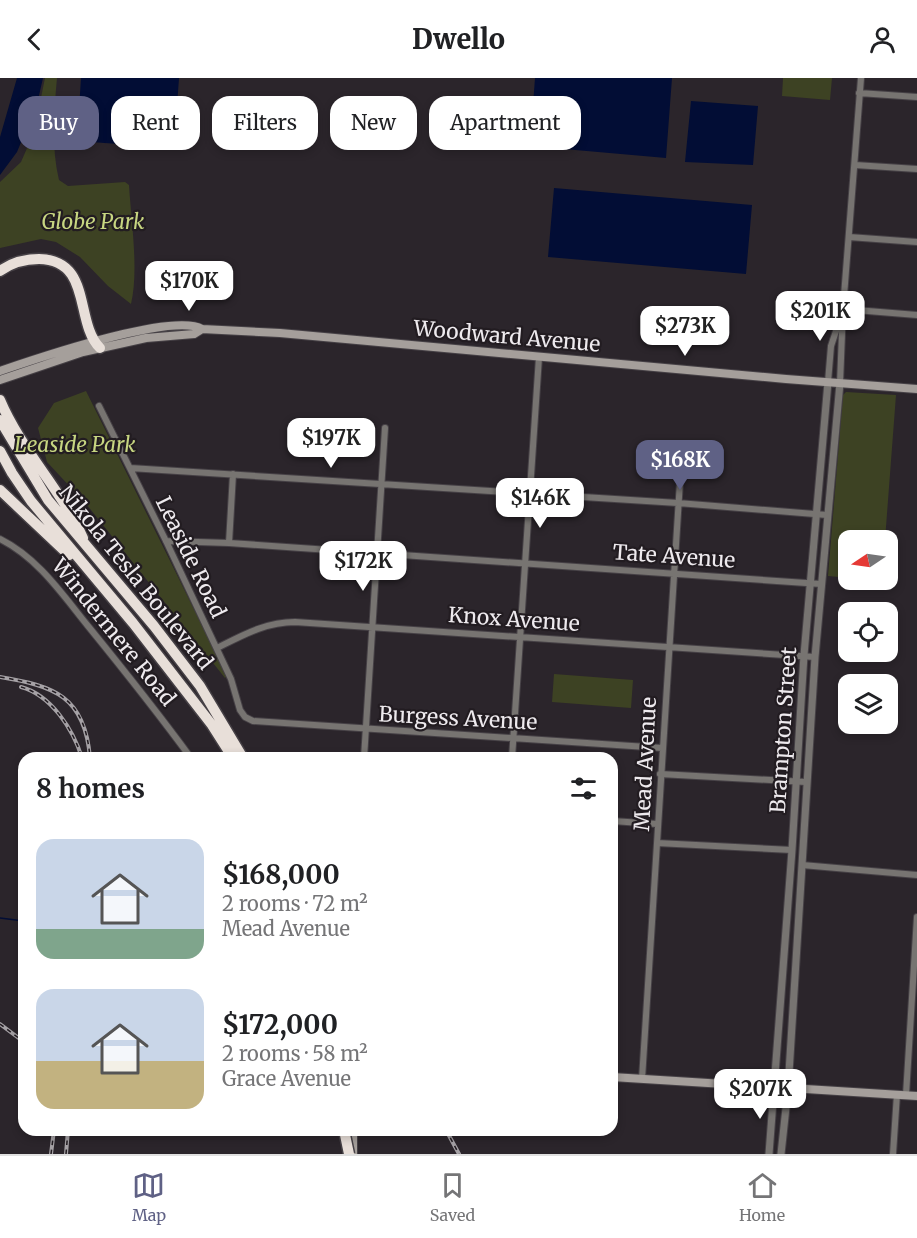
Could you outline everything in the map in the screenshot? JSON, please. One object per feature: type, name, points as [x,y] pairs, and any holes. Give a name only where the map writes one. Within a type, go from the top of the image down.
[{"type":"highway","points":[[0,272],[17,262],[34,259],[46,259],[64,267],[74,277],[97,344]]},
{"type":"highway","points":[[0,400],[28,452],[76,523],[90,552]]},
{"type":"highway","name":"Nikola Tesla Boulevard","points":[[0,420],[48,500],[154,626],[200,687],[229,752]]},
{"type":"highway","name":"Nikola Tesla Boulevard","points":[[0,451],[31,501],[217,722],[239,752]]},
{"type":"highway","points":[[0,490],[34,520],[108,599],[133,622]]},
{"type":"highway","points":[[217,722],[238,739],[246,752]]},
{"type":"highway","points":[[346,1136],[353,1153]]},
{"type":"highway","points":[[353,1136],[353,1153]]},
{"type":"main road","name":"Woodward Avenue","points":[[1,375],[97,344],[168,326],[195,325],[202,329],[271,332],[917,389]]},
{"type":"main road","points":[[618,1077],[917,1096]]},
{"type":"street","name":"Brampton Street","points":[[781,1154],[788,1089],[815,657],[840,383],[843,309],[861,78]]},
{"type":"street","points":[[860,93],[917,97]]},
{"type":"street","points":[[855,165],[917,169]]},
{"type":"street","points":[[849,237],[917,242]]},
{"type":"street","name":"Brampton Street","points":[[769,1154],[804,655],[831,346],[843,309]]},
{"type":"street","points":[[843,309],[917,315]]},
{"type":"street","points":[[512,752],[539,357]]},
{"type":"street","name":"Leaside Road","points":[[99,406],[217,648],[231,679],[240,710],[245,717],[253,721]]},
{"type":"street","points":[[364,752],[379,553],[385,428]]},
{"type":"street","name":"Mead Avenue","points":[[642,1079],[682,450]]},
{"type":"street","points":[[130,468],[678,503],[827,515]]},
{"type":"street","points":[[229,543],[233,474]]},
{"type":"street","name":"Windermere Road","points":[[0,539],[37,564],[140,689],[187,752]]},
{"type":"street","name":"Tate Avenue","points":[[166,541],[229,543],[811,581],[821,584]]},
{"type":"street","name":"Knox Avenue","points":[[217,648],[258,627],[279,622],[815,657]]},
{"type":"street","name":"Burgess Avenue","points":[[253,721],[662,748]]},
{"type":"street","points":[[660,774],[806,782]]},
{"type":"street","points":[[618,821],[657,824]]},
{"type":"street","points":[[657,843],[792,850]]},
{"type":"street","points":[[802,865],[917,875]]},
{"type":"street","points":[[893,1154],[902,1095],[917,917]]},
{"type":"green space","name":"Globe Park","points":[[45,78],[57,78],[56,96],[41,96]]},
{"type":"green space","points":[[783,78],[832,78],[830,100],[782,96]]},
{"type":"green space","name":"Globe Park","points":[[26,150],[55,150],[59,180],[68,186],[125,182],[129,185],[134,261],[131,304],[108,286],[80,257],[56,242],[41,239],[0,248],[0,182],[21,162]]},
{"type":"green space","name":"Leaside Park","points":[[86,391],[227,676],[225,678],[87,505],[47,462],[38,428],[54,403]]},
{"type":"green space","points":[[846,392],[896,395],[886,530],[838,530],[838,577],[828,576],[843,395]]},
{"type":"green space","points":[[554,674],[633,680],[631,708],[552,702]]},
{"type":"water","points":[[17,78],[43,78],[39,96],[18,96],[18,150],[0,175],[0,137]]},
{"type":"water","points":[[81,78],[179,78],[178,96],[111,96],[111,143],[99,143],[99,96],[80,96]]},
{"type":"water","points":[[535,78],[672,78],[666,158],[575,150],[581,150],[581,96],[534,96]]},
{"type":"water","points":[[691,101],[758,106],[753,165],[685,162]]},
{"type":"water","points":[[554,188],[752,205],[746,274],[548,257]]},
{"type":"waterway","points":[[0,918],[18,920]]},
{"type":"railway","points":[[0,677],[51,690],[74,707],[87,737],[89,752]]},
{"type":"railway","points":[[21,687],[32,691],[51,705],[67,725],[80,752]]},
{"type":"railway","points":[[0,1024],[18,1038]]},
{"type":"railway","points":[[51,1154],[53,1136]]},
{"type":"railway","points":[[66,1154],[68,1136]]},
{"type":"railway","points":[[449,1136],[459,1154]]}]
